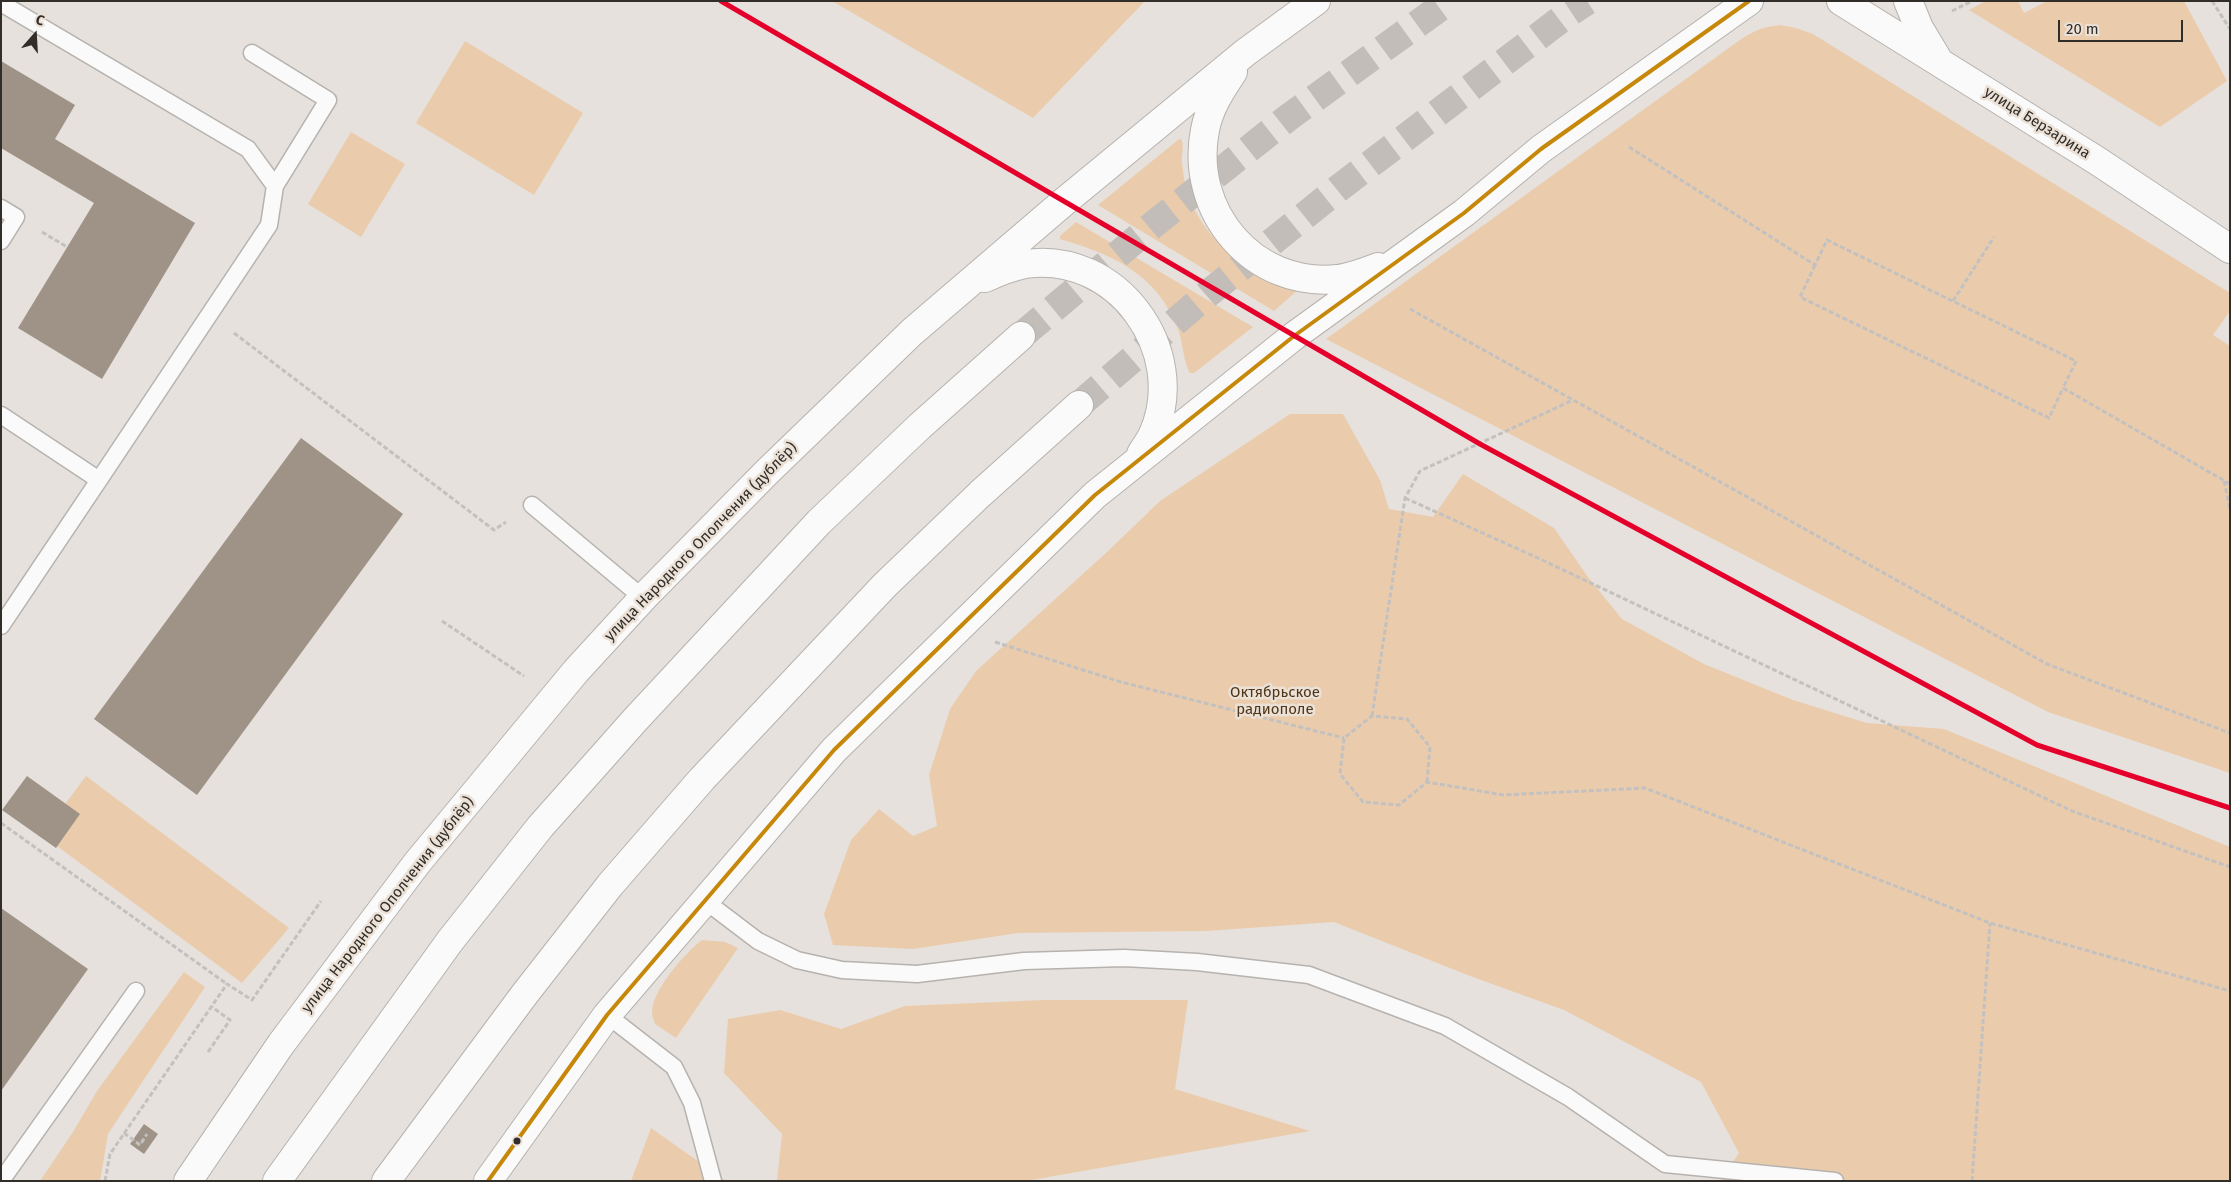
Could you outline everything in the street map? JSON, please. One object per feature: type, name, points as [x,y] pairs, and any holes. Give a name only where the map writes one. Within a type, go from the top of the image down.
[{"type":"street","name":"улица Народного Ополчения (дублёр)","points":[[188,1181],[281,1044],[417,863],[576,671],[643,598],[898,345],[1065,201],[1246,52],[1316,1]]},
{"type":"street","points":[[488,1181],[607,1015],[834,750],[1095,495],[1294,336],[1464,213],[1541,149],[1750,1]]},
{"type":"street","name":"улица Берзарина","points":[[1841,1],[2096,160],[2230,248]]},
{"type":"street","points":[[1908,1],[1919,28],[1941,64]]},
{"type":"street","points":[[1246,52],[1211,108],[1205,128],[1202,149],[1202,171],[1206,191],[1226,230],[1240,246],[1256,259],[1275,269],[1295,276],[1338,278],[1359,274],[1407,255]]},
{"type":"street","points":[[965,287],[1005,269],[1026,264],[1048,264],[1068,267],[1089,274],[1108,284],[1124,297],[1150,331],[1158,351],[1162,372],[1159,414],[1153,434],[1135,463]]},
{"type":"street","points":[[277,1181],[450,941],[540,827],[635,720],[819,522],[920,426],[1020,336]]},
{"type":"street","points":[[386,1181],[518,1003],[610,885],[702,779],[885,585],[980,494],[1079,405]]},
{"type":"lane","points":[[1,3],[248,149],[275,186]]},
{"type":"lane","points":[[1,626],[269,226],[275,186],[328,100],[252,53]]},
{"type":"lane","points":[[1,208],[16,217],[1,241]]},
{"type":"lane","points":[[1,415],[99,480]]},
{"type":"lane","points":[[532,505],[643,598]]},
{"type":"lane","points":[[704,900],[758,941],[797,960],[842,970],[917,974],[1024,961],[1124,958],[1197,962],[1309,975],[1445,1026],[1568,1097],[1665,1164],[1835,1181]]},
{"type":"lane","points":[[1,1181],[136,991]]},
{"type":"lane","points":[[607,1015],[674,1067],[692,1103],[713,1181]]},
{"type":"path","points":[[1949,13],[1972,1]]},
{"type":"path","points":[[2212,1],[2230,29]]},
{"type":"path","points":[[1629,147],[1815,265]]},
{"type":"path","points":[[1953,301],[1994,236]]},
{"type":"path","points":[[1827,240],[1953,301],[2076,361],[2049,418],[1800,297],[1827,240]]},
{"type":"path","points":[[1410,308],[2047,664],[2230,733]]},
{"type":"path","points":[[209,314],[494,530],[532,505]]},
{"type":"path","points":[[2063,388],[2230,484]]},
{"type":"path","points":[[1372,716],[1405,498],[1420,471],[1573,400]]},
{"type":"path","points":[[2224,481],[2230,508]]},
{"type":"path","points":[[1405,498],[1556,566],[2072,811],[2230,867]]},
{"type":"path","points":[[442,621],[524,676]]},
{"type":"path","points":[[994,642],[1121,682],[1344,738]]},
{"type":"path","points":[[1372,716],[1408,719],[1430,747],[1427,782],[1399,805],[1363,802],[1340,774],[1344,738],[1372,716]]},
{"type":"path","points":[[1427,782],[1503,795],[1644,788],[1990,923],[2230,991]]},
{"type":"path","points":[[1,823],[252,1000],[321,900]]},
{"type":"path","points":[[1972,1181],[1990,923]]},
{"type":"path","points":[[105,1181],[110,1154],[227,984]]},
{"type":"path","points":[[208,1052],[230,1020],[212,1006]]},
{"type":"path","points":[[124,1133],[140,1144],[147,1134]]},
{"type":"green space","points":[[832,1],[1145,1],[1033,118]]},
{"type":"green space","points":[[1986,1],[2018,1],[2024,13],[2047,1],[2184,1],[2227,81],[2160,127],[1969,10]]},
{"type":"green space","points":[[1780,25],[1813,34],[2230,293],[2230,311],[2213,335],[2230,346],[2230,773],[2048,712],[1326,339],[1747,35],[1768,27]]},
{"type":"green space","points":[[465,41],[583,113],[534,195],[416,123]]},
{"type":"green space","points":[[351,132],[405,164],[361,237],[308,204]]},
{"type":"green space","points":[[1181,139],[1186,188],[1190,200],[1203,224],[1221,245],[1241,263],[1252,270],[1298,290],[1274,311],[1098,205]]},
{"type":"green space","points":[[1076,222],[1253,327],[1194,373],[1190,373],[1178,329],[1169,310],[1145,280],[1115,260],[1060,239],[1060,236]]},
{"type":"green space","name":"Октябрьское радиополе","points":[[1290,414],[1343,414],[1380,480],[1389,509],[1433,517],[1463,474],[1554,528],[1588,577],[1622,619],[1704,664],[1793,700],[1867,723],[1944,729],[2230,847],[2230,1181],[1720,1181],[1739,1153],[1701,1082],[1564,1010],[1470,976],[1334,922],[1207,931],[1018,933],[913,949],[833,945],[824,914],[851,840],[879,809],[913,836],[937,826],[929,775],[950,709],[976,671],[1160,501]]},
{"type":"green space","points":[[86,776],[289,928],[242,983],[42,835]]},
{"type":"green space","points":[[702,940],[725,942],[738,948],[676,1038],[655,1024],[652,1014],[653,1004],[663,983],[687,953]]},
{"type":"green space","points":[[184,972],[205,987],[108,1134],[100,1181],[40,1181],[73,1132],[97,1091]]},
{"type":"green space","points":[[1043,1000],[1188,1000],[1175,1089],[1310,1131],[1026,1181],[777,1181],[782,1134],[724,1073],[728,1019],[780,1010],[841,1029],[905,1006]]},
{"type":"green space","points":[[651,1128],[726,1181],[631,1181]]},
{"type":"building","points":[[1,61],[75,105],[55,139],[195,223],[102,379],[18,328],[94,203],[1,148]]},
{"type":"building","points":[[301,438],[403,514],[197,795],[94,719]]},
{"type":"building","points":[[27,776],[80,814],[56,848],[2,810]]},
{"type":"building","points":[[1,908],[88,969],[1,1091]]},
{"type":"building","points":[[144,1124],[158,1134],[144,1154],[130,1144]]},
{"type":"tunnel","points":[[1021,336],[1154,224],[1289,117],[1449,1]]},
{"type":"tunnel","points":[[1079,405],[1210,292],[1339,188],[1587,1]]},
{"type":"transit line","points":[[721,1],[1480,444],[2037,745],[2230,808]]},
{"type":"transit line","points":[[488,1181],[607,1015],[834,750],[1095,495],[1294,336],[1464,213],[1541,149],[1749,1]]}]
